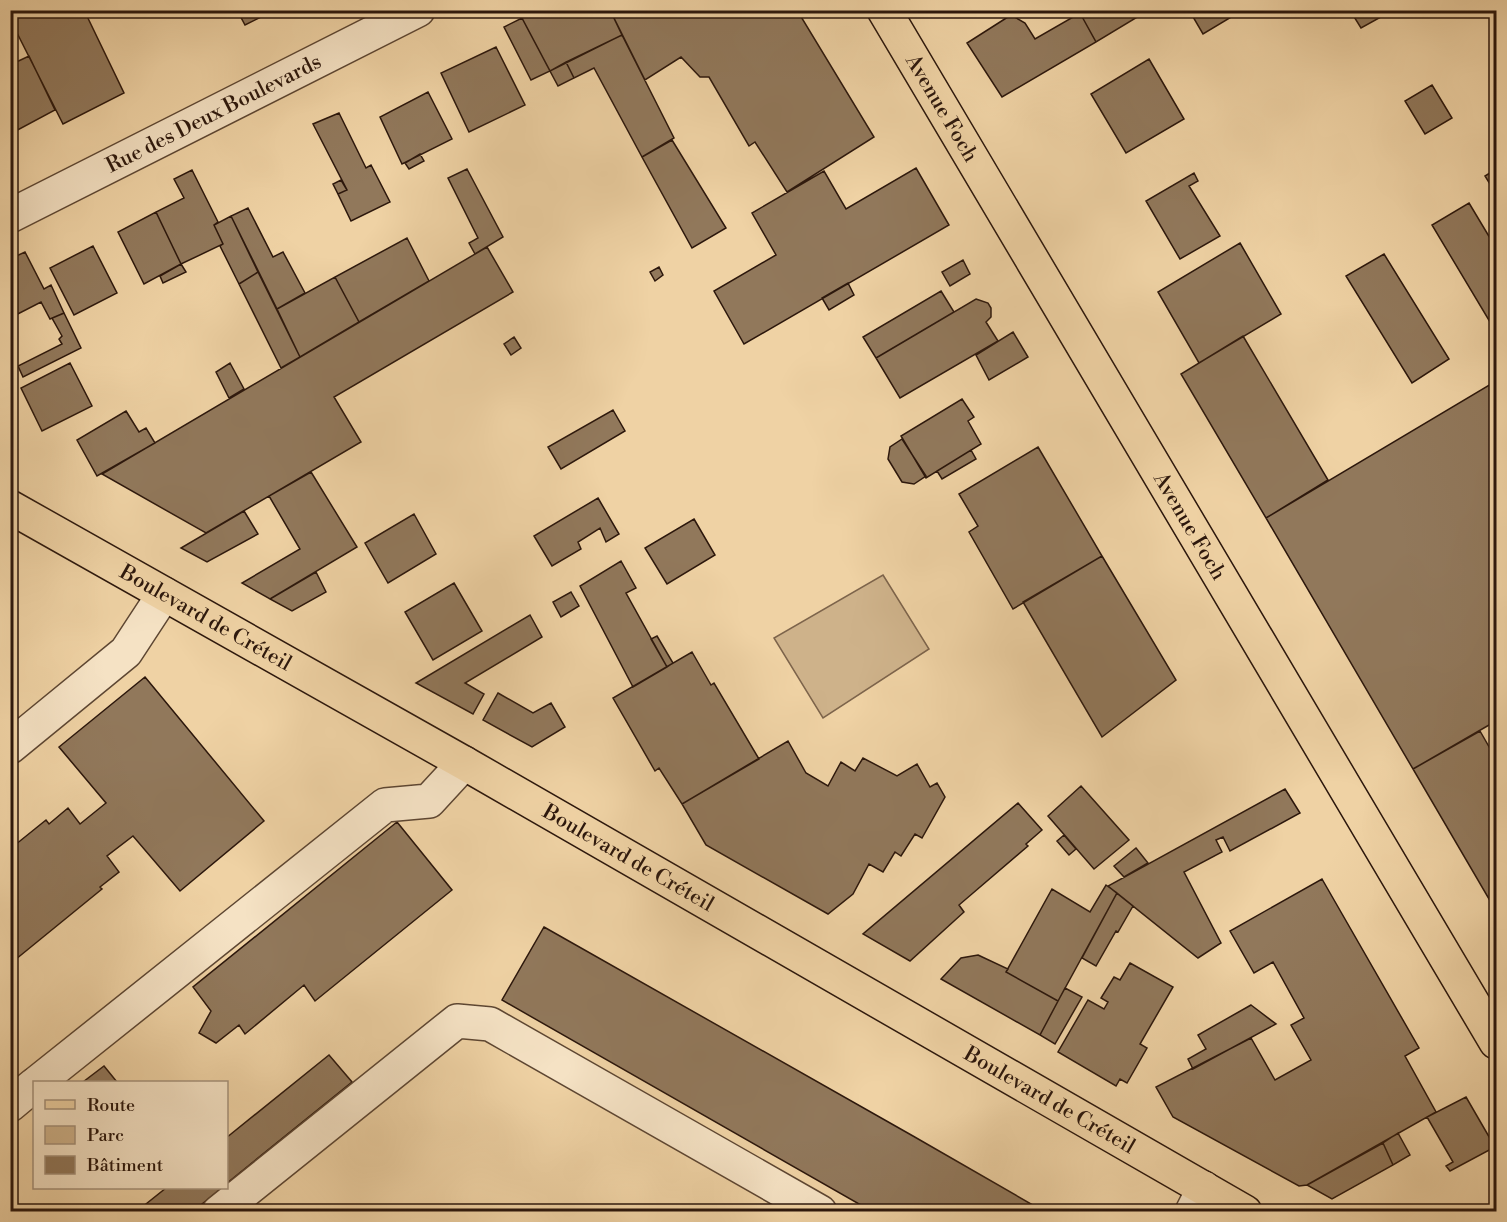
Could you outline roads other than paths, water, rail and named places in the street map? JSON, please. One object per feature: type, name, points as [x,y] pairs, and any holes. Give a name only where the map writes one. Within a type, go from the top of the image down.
[{"type":"main road","name":"Avenue Foch","points":[[884,10],[1497,1042]]},
{"type":"main road","name":"Boulevard de Créteil","points":[[10,507],[464,763],[1198,1200],[1245,1212]]},
{"type":"street","name":"Rue des Deux Boulevards","points":[[10,216],[417,10]]},
{"type":"street","points":[[10,747],[126,652],[164,594]]},
{"type":"street","points":[[40,1081],[385,805],[429,801],[464,763]]},
{"type":"street","points":[[219,1212],[457,1021],[490,1024],[820,1212]]},
{"type":"street","points":[[10,1105],[33,1086]]}]
